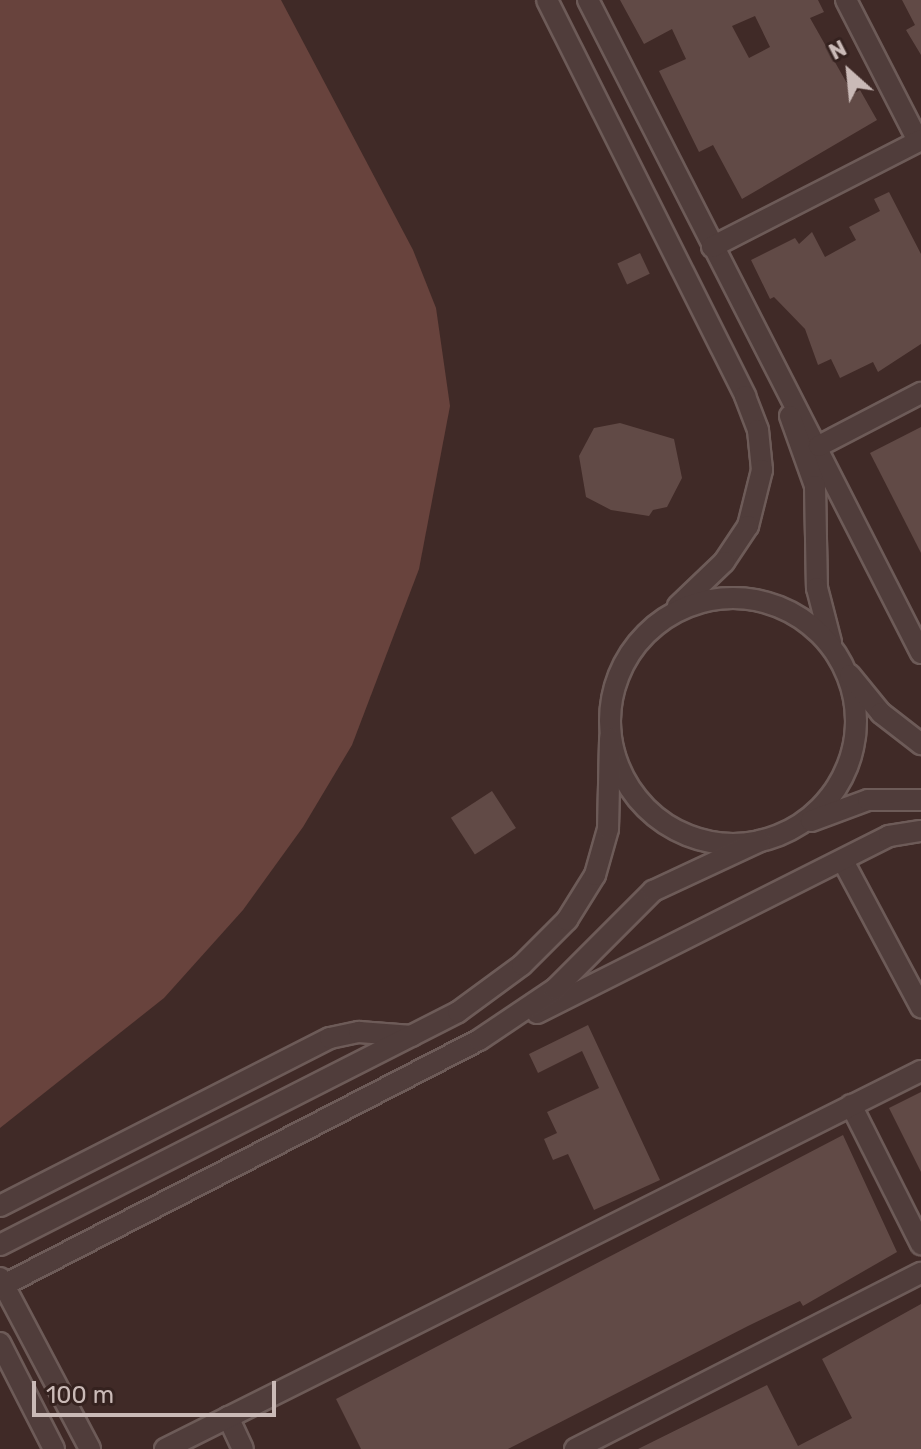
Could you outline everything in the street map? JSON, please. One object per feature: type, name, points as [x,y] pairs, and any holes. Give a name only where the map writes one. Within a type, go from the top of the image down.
[{"type":"street","points":[[1,1245],[458,1012],[522,965],[583,898],[608,829],[611,703],[621,669],[640,639],[724,562],[748,526],[760,491],[758,430],[547,0]]},
{"type":"street","points":[[588,0],[764,351],[819,446],[921,651]]},
{"type":"street","points":[[712,247],[920,141],[846,0]]},
{"type":"street","points":[[764,351],[815,486],[817,588],[832,646],[847,671],[881,713],[921,744]]},
{"type":"street","points":[[819,446],[921,393]]},
{"type":"street","points":[[667,616],[701,602],[737,597],[773,604],[795,615],[832,646]]},
{"type":"street","points":[[799,825],[827,801],[846,770],[856,735],[847,671]]},
{"type":"street","points":[[610,738],[622,776],[646,809],[668,825],[719,843],[760,841]]},
{"type":"street","points":[[479,1040],[555,989],[653,891],[760,841],[868,800],[921,800]]},
{"type":"street","points":[[90,1449],[2,1283],[889,836],[921,831]]},
{"type":"street","points":[[843,861],[921,1007]]},
{"type":"street","points":[[0,1206],[330,1038],[359,1032],[412,1036]]},
{"type":"street","points":[[165,1449],[921,1071]]},
{"type":"street","points":[[851,1105],[921,1244]]},
{"type":"street","points":[[575,1449],[921,1273]]},
{"type":"street","points":[[0,1343],[54,1449]]},
{"type":"street","points":[[228,1417],[243,1449]]},
{"type":"shaded area","points":[[0,0],[281,0],[413,250],[436,308],[450,406],[419,569],[352,745],[303,827],[243,910],[164,998],[0,1128]]},
{"type":"building","points":[[620,0],[818,0],[824,12],[810,18],[853,94],[860,90],[877,120],[742,199],[713,145],[699,152],[659,71],[686,59],[672,29],[644,44]],"holes":[[[755,16],[770,47],[749,58],[732,26]]]},
{"type":"building","points":[[902,0],[921,0],[921,55],[906,30],[915,25]]},
{"type":"building","points":[[889,192],[921,254],[921,344],[878,372],[873,362],[840,378],[831,359],[818,365],[805,329],[774,297],[770,299],[751,260],[795,238],[799,244],[812,232],[825,257],[856,240],[849,227],[880,211],[874,199]]},
{"type":"building","points":[[640,253],[650,274],[627,284],[617,264]]},
{"type":"building","points":[[620,423],[674,439],[682,478],[667,507],[653,510],[649,516],[611,510],[586,497],[579,456],[594,428]]},
{"type":"building","points":[[921,427],[921,553],[870,453]]},
{"type":"building","points":[[492,791],[516,828],[475,855],[451,818]]},
{"type":"building","points":[[588,1025],[660,1180],[594,1210],[568,1154],[553,1160],[544,1139],[557,1133],[547,1112],[599,1088],[582,1051],[538,1073],[529,1054]]},
{"type":"building","points":[[921,1092],[921,1172],[889,1108]]},
{"type":"building","points":[[843,1135],[897,1252],[803,1306],[800,1301],[748,1326],[508,1449],[361,1449],[336,1399]]},
{"type":"building","points":[[921,1304],[921,1449],[638,1449],[767,1385],[798,1446],[852,1418],[822,1359]]}]
